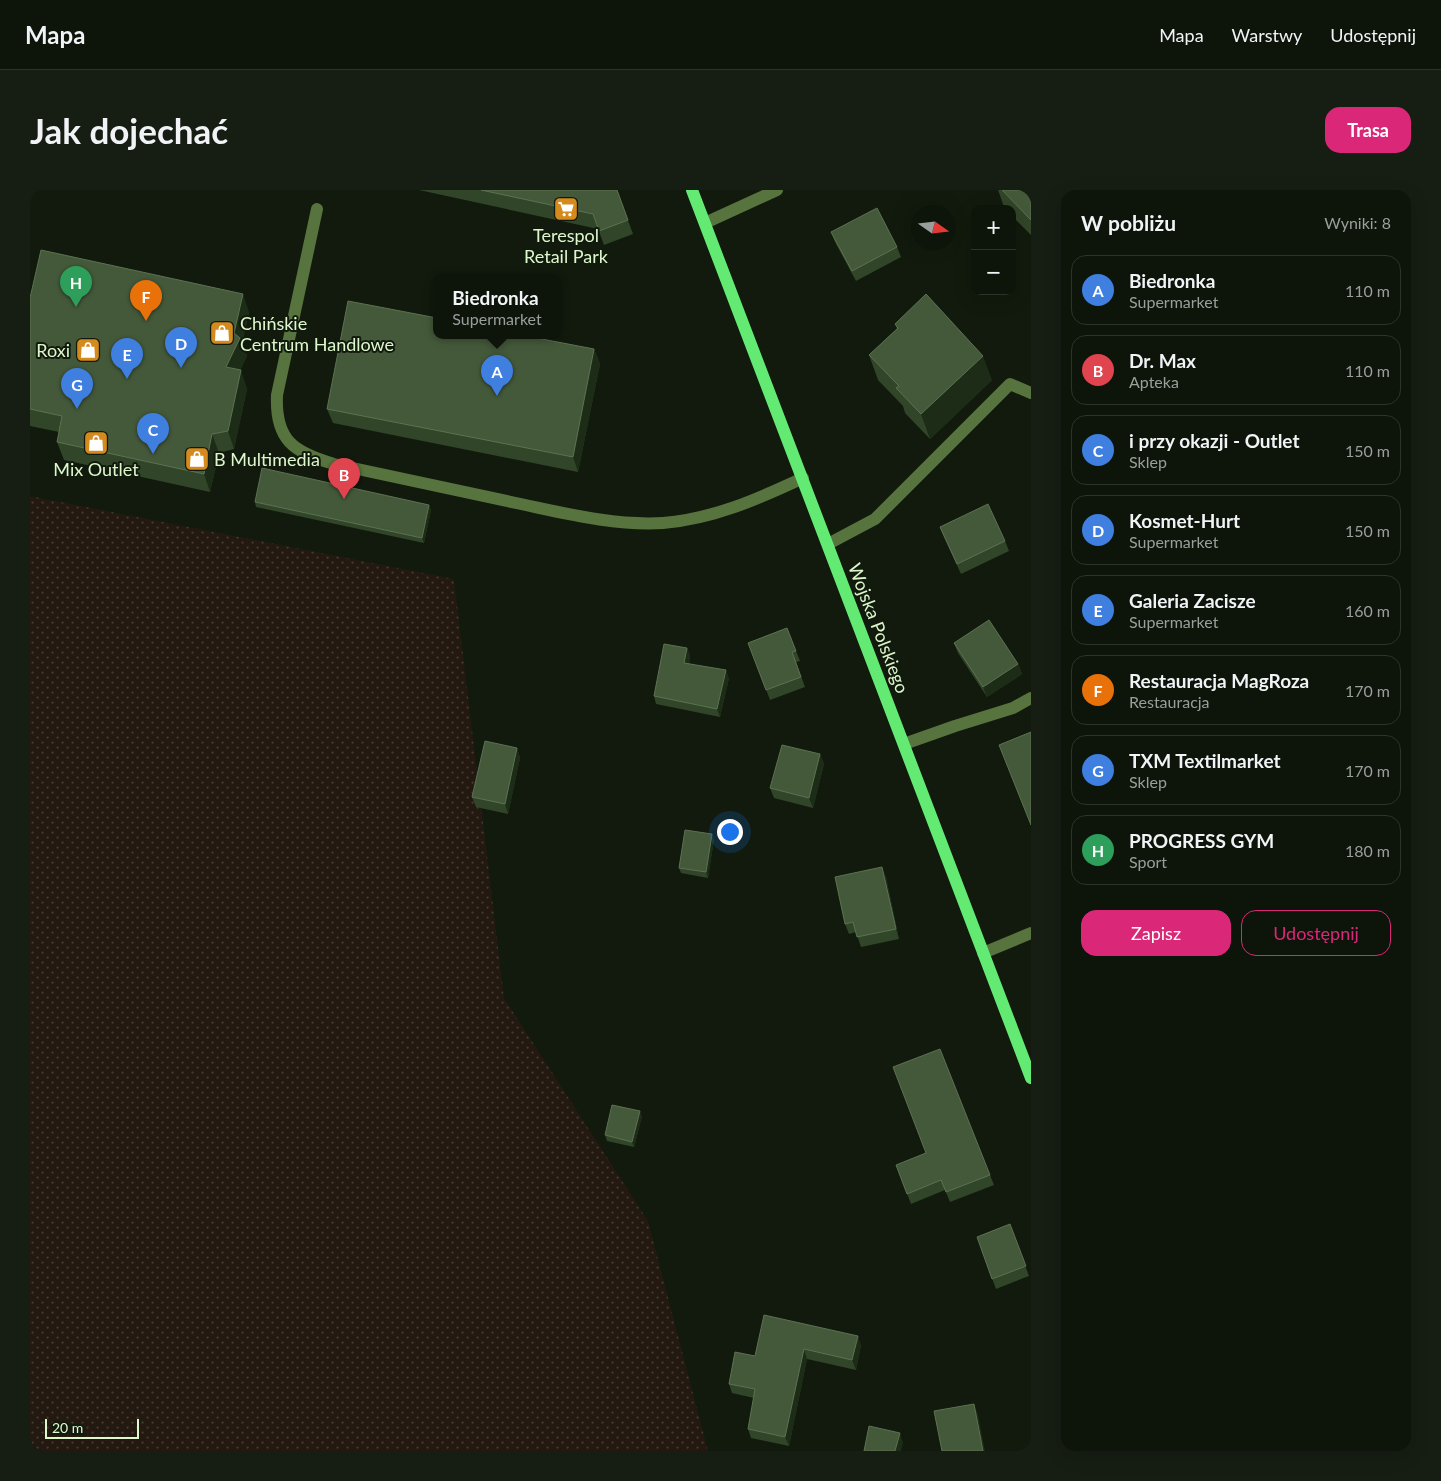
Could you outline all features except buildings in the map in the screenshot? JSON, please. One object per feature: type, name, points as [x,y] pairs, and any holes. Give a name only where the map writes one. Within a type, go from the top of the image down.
[{"type":"main road","name":"Wojska Polskiego","points":[[692,190],[804,478],[1031,1078]]},
{"type":"street","points":[[705,223],[777,190]]},
{"type":"street","points":[[317,209],[278,395],[277,414],[282,432],[294,447],[312,458],[586,517],[637,523],[687,520],[738,507],[804,478]]},
{"type":"street","points":[[828,544],[875,520],[1010,384],[1031,393]]},
{"type":"street","points":[[904,744],[1013,708],[1031,698]]},
{"type":"street","points":[[983,953],[1031,933]]},
{"type":"shaded area","points":[[30,496],[454,579],[504,998],[648,1221],[708,1451],[30,1451]]},
{"type":"place","name":"Terespol Retail Park","points":[[566,209]]},
{"type":"place","name":"PROGRESS GYM","points":[[76,307]]},
{"type":"place","name":"Restauracja MagRoza","points":[[146,321]]},
{"type":"place","name":"Chińskie Centrum Handlowe","points":[[222,333]]},
{"type":"place","name":"Roxi","points":[[88,350]]},
{"type":"place","name":"Kosmet-Hurt","points":[[181,368]]},
{"type":"place","name":"Galeria Zacisze","points":[[127,379]]},
{"type":"place","name":"Biedronka","points":[[497,396]]},
{"type":"place","name":"TXM Textilmarket","points":[[77,409]]},
{"type":"place","name":"Mix Outlet","points":[[96,443]]},
{"type":"place","name":"i przy okazji - Outlet","points":[[153,454]]},
{"type":"place","name":"B Multimedia","points":[[197,459]]},
{"type":"place","name":"Dr. Max","points":[[344,499]]}]
